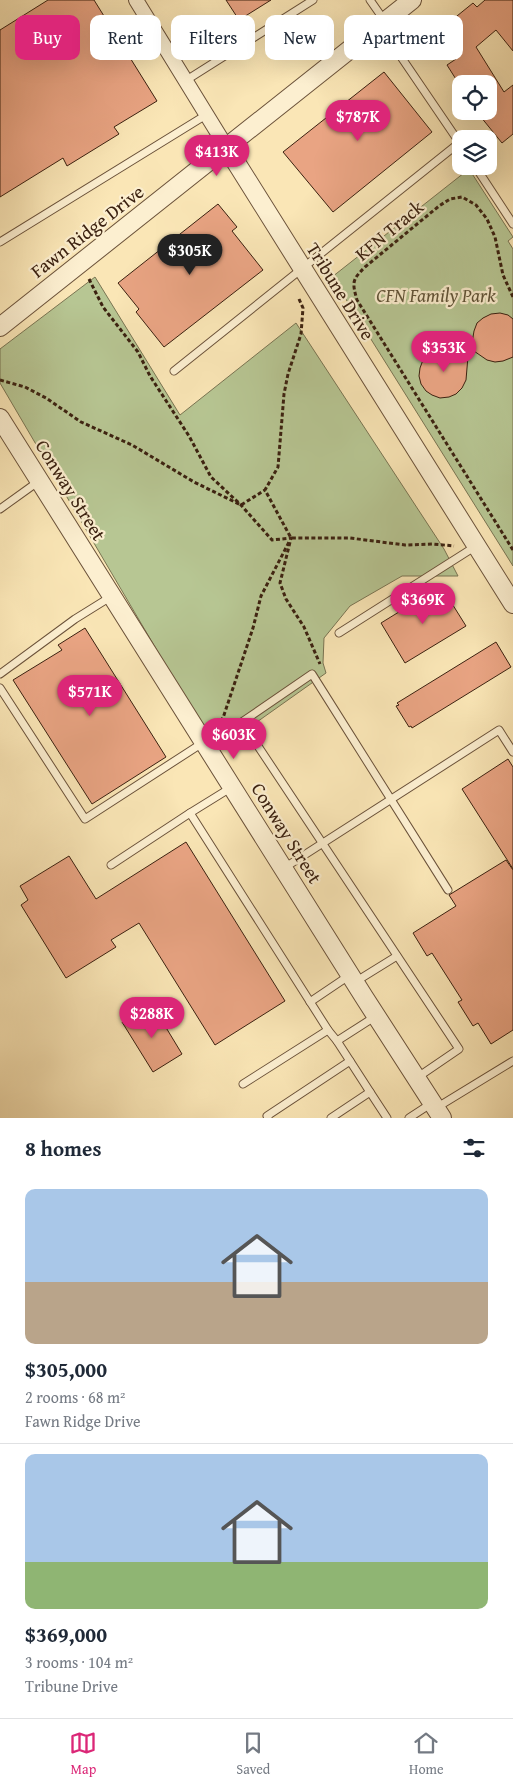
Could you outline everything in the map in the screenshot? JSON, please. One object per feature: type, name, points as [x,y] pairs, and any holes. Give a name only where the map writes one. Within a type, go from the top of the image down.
[{"type":"street","name":"Tribune Drive","points":[[136,0],[184,81],[227,148],[295,273],[470,550],[513,604]]},
{"type":"street","name":"Fawn Ridge Drive","points":[[394,15],[412,0]]},
{"type":"street","name":"Fawn Ridge Drive","points":[[0,327],[344,55]]},
{"type":"street","name":"Conway Street","points":[[0,418],[437,1110]]},
{"type":"lane","points":[[184,81],[313,0]]},
{"type":"lane","points":[[370,0],[378,15]]},
{"type":"lane","points":[[406,60],[452,132]]},
{"type":"lane","points":[[0,242],[206,116]]},
{"type":"lane","points":[[174,371],[295,273],[452,150]]},
{"type":"lane","points":[[481,175],[513,224]]},
{"type":"lane","points":[[0,509],[39,481]]},
{"type":"lane","points":[[339,633],[470,550]]},
{"type":"lane","points":[[0,674],[75,619],[112,596]]},
{"type":"lane","points":[[416,1078],[459,1049],[242,722],[312,674],[448,890]]},
{"type":"lane","points":[[0,688],[85,819],[204,742]]},
{"type":"lane","points":[[284,868],[498,730],[513,752]]},
{"type":"lane","points":[[111,865],[232,787]]},
{"type":"lane","points":[[190,813],[328,1030],[387,1118]]},
{"type":"lane","points":[[310,1002],[397,956]]},
{"type":"lane","points":[[337,1041],[376,1016]]},
{"type":"lane","points":[[243,1084],[328,1030]]},
{"type":"lane","points":[[409,1118],[437,1110],[513,1060]]},
{"type":"lane","points":[[268,1118],[267,1116],[350,1061]]},
{"type":"lane","points":[[331,1118],[370,1092]]},
{"type":"path","name":"KFN Track","points":[[513,297],[503,275],[495,237],[487,219],[476,205],[462,197],[450,199],[439,206],[365,267],[355,277],[353,286],[357,300],[513,550]]},
{"type":"path","points":[[241,505],[265,490],[278,467],[284,394],[288,374],[301,334],[303,308],[295,273]]},
{"type":"path","points":[[89,279],[103,307],[138,352],[150,376],[189,436],[211,477],[241,505],[272,540],[291,538],[350,538],[405,545],[452,545],[470,550]]},
{"type":"path","points":[[0,380],[25,387],[46,398],[81,422],[132,445],[194,482],[241,505]]},
{"type":"path","points":[[265,490],[291,538],[280,583],[286,599],[304,627],[320,665],[312,674]]},
{"type":"path","points":[[216,726],[223,718],[253,628],[261,596],[291,538]]},
{"type":"green space","name":"CFN Family Park","points":[[461,175],[473,175],[513,237],[508,241],[513,249],[513,566],[332,277]]},
{"type":"green space","points":[[95,277],[180,415],[296,323],[444,549],[458,576],[402,576],[350,606],[324,638],[323,663],[326,673],[216,751],[0,383],[0,349]]},
{"type":"building","points":[[48,0],[94,0],[103,15],[90,15],[90,60],[131,60],[157,101],[114,127],[119,134],[67,166],[63,158],[0,197],[0,30],[15,21],[15,60],[80,60],[80,15],[24,15]]},
{"type":"building","points":[[226,0],[271,0],[247,15],[236,15]]},
{"type":"building","points":[[485,0],[513,0],[513,51],[496,30],[476,47],[493,75],[453,75],[447,65],[454,60],[463,60],[463,15],[458,15],[473,3],[477,7]]},
{"type":"building","points":[[384,72],[432,132],[333,212],[283,152]]},
{"type":"building","points":[[497,81],[504,92],[513,85],[513,134],[502,143],[497,137],[497,130],[491,130],[483,120],[497,120]]},
{"type":"building","points":[[218,204],[237,227],[232,231],[263,270],[164,347],[136,312],[139,309],[118,283]]},
{"type":"building","points":[[500,313],[508,315],[513,319],[513,357],[495,362],[487,360],[471,349],[477,323],[491,314]]},
{"type":"building","points":[[445,350],[468,356],[466,380],[456,394],[440,398],[426,391],[421,384],[419,376],[423,360],[429,354]]},
{"type":"building","points":[[441,586],[466,626],[405,663],[381,623]]},
{"type":"building","points":[[85,628],[166,757],[92,804],[13,680],[62,650],[58,645]]},
{"type":"building","points":[[496,642],[511,667],[412,728],[411,726],[409,727],[396,706],[399,705],[397,703]]},
{"type":"building","points":[[508,759],[513,767],[513,869],[462,789]]},
{"type":"building","points":[[186,842],[285,1001],[215,1045],[139,923],[111,940],[116,947],[66,978],[21,905],[28,900],[20,886],[69,856],[96,899]]},
{"type":"building","points":[[506,860],[513,870],[513,1030],[491,1044],[478,1023],[473,1026],[458,1002],[462,1000],[432,953],[427,956],[413,933],[456,906],[449,895]]},
{"type":"building","points":[[147,1007],[151,1013],[156,1011],[182,1054],[153,1072],[122,1022]]}]
